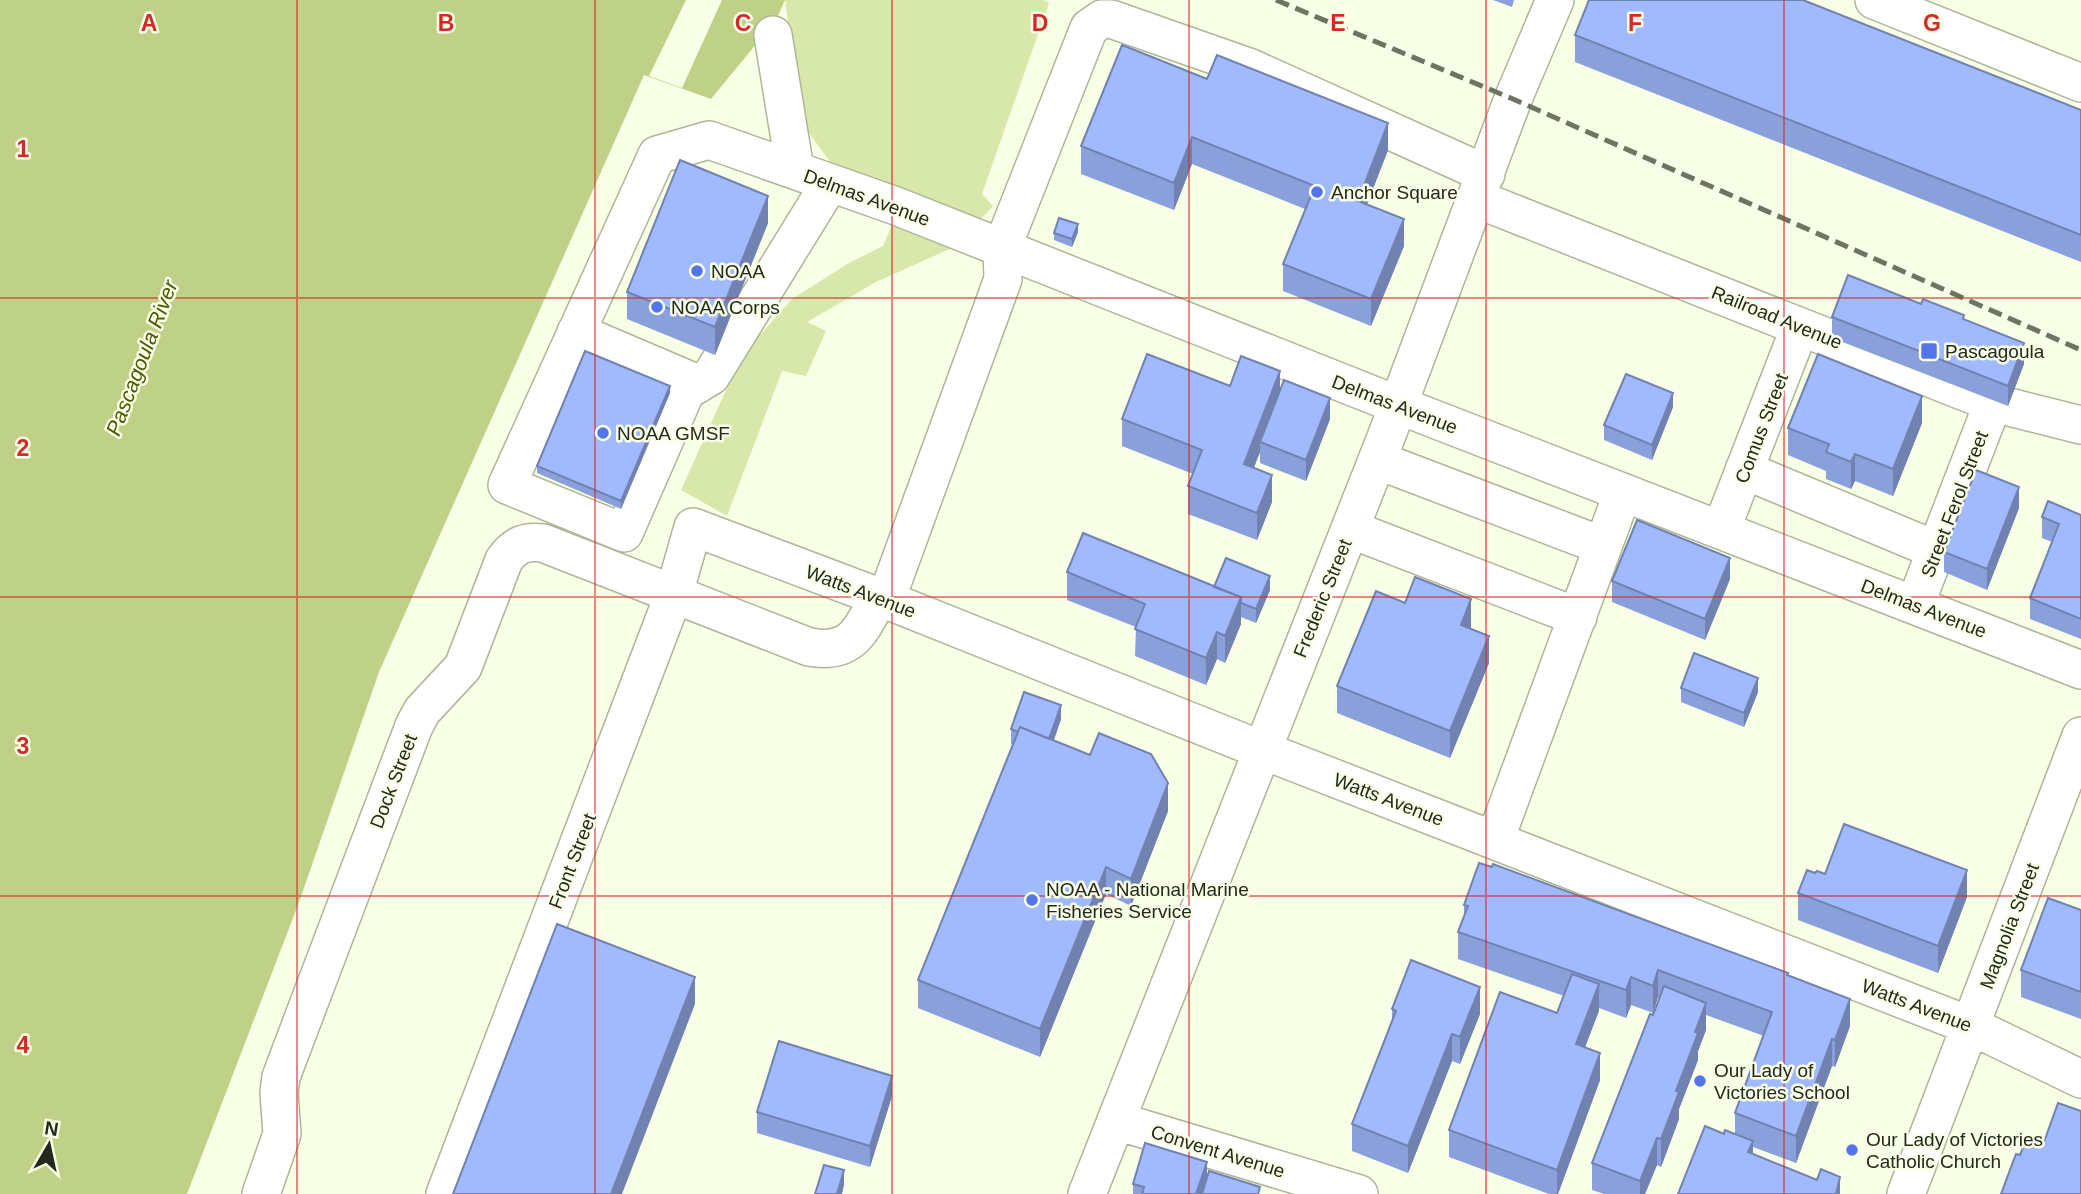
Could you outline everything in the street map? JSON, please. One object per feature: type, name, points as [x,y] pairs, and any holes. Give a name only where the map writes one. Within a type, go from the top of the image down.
[{"type":"street","name":"Frederic Street","points":[[1087,1194],[1377,460],[1513,99],[1555,0]]},
{"type":"street","points":[[1874,0],[2081,83]]},
{"type":"street","name":"Railroad Avenue","points":[[1002,248],[1089,28],[1102,19],[1111,19],[1251,68],[1481,187],[1800,327],[1993,403],[2081,425]]},
{"type":"street","points":[[772,35],[795,170]]},
{"type":"street","name":"Delmas Avenue","points":[[576,332],[657,155],[709,140],[1002,248],[2081,670]]},
{"type":"street","points":[[698,384],[576,332],[507,485],[624,533],[686,390],[698,384],[711,376],[831,183]]},
{"type":"street","points":[[882,599],[1003,279],[1002,248]]},
{"type":"street","name":"Comus Street","points":[[1721,530],[1800,327]]},
{"type":"street","name":"Street Ferol Street","points":[[1915,605],[1993,403]]},
{"type":"street","points":[[1377,460],[1603,546]]},
{"type":"street","points":[[1744,470],[1936,550]]},
{"type":"street","points":[[1495,841],[1623,492]]},
{"type":"street","name":"Watts Avenue","points":[[693,527],[1971,1026],[2081,1079]]},
{"type":"street","name":"Front Street","points":[[445,1194],[674,594],[693,527]]},
{"type":"street","points":[[1350,529],[1578,617]]},
{"type":"street","name":"Dock Street","points":[[261,1194],[282,1134],[279,1093],[281,1077],[414,726],[422,711],[463,667],[504,560],[513,547],[528,542],[542,543],[809,647],[826,650],[844,645],[859,636],[882,599]]},
{"type":"street","name":"Magnolia Street","points":[[1906,1194],[2081,736]]},
{"type":"street","name":"Convent Avenue","points":[[1117,1121],[1359,1194]]},
{"type":"shaded area","points":[[785,0],[1043,0],[1049,3],[982,194],[993,206],[980,220],[834,167],[801,122]]},
{"type":"shaded area","points":[[895,218],[954,247],[876,282],[807,322],[826,331],[806,376],[782,371],[727,516],[681,490],[727,388],[751,345],[792,299],[849,263],[883,246]]},
{"type":"water","name":"Pascagoula River","points":[[0,0],[785,0],[776,20],[711,99],[644,75],[379,672],[298,905],[187,1194],[0,1194]]},
{"type":"pier","points":[[686,0],[722,0],[682,88],[649,76]]},
{"type":"building","points":[[1589,0],[1803,0],[2081,110],[2081,235],[1575,35]]},
{"type":"building","name":"Anchor Square","points":[[1122,45],[1207,79],[1217,55],[1388,123],[1358,201],[1404,219],[1371,299],[1283,264],[1315,186],[1192,137],[1174,183],[1081,146]]},
{"type":"building","name":"NOAA","points":[[680,160],[768,196],[715,327],[627,292]]},
{"type":"building","points":[[1059,218],[1078,224],[1072,239],[1054,233]]},
{"type":"building","points":[[1848,275],[1921,304],[1923,299],[1964,315],[1963,319],[2024,343],[2008,386],[1832,317]]},
{"type":"building","name":"NOAA GMSF","points":[[585,351],[670,386],[621,501],[537,466]]},
{"type":"building","points":[[1147,354],[1230,386],[1241,356],[1280,371],[1244,464],[1272,475],[1257,513],[1188,486],[1202,450],[1122,419]]},
{"type":"building","points":[[1818,354],[1922,396],[1893,469],[1855,454],[1851,462],[1826,452],[1829,444],[1788,428]]},
{"type":"building","points":[[1626,374],[1673,393],[1652,445],[1604,425]]},
{"type":"building","points":[[1284,380],[1330,398],[1306,460],[1260,442]]},
{"type":"building","points":[[1976,470],[2019,487],[1987,569],[1944,552]]},
{"type":"building","points":[[2048,501],[2081,515],[2081,619],[2030,598],[2059,524],[2042,517]]},
{"type":"building","points":[[1637,520],[1730,558],[1705,619],[1612,581]]},
{"type":"building","points":[[1083,533],[1241,597],[1225,636],[1217,632],[1206,658],[1135,629],[1145,604],[1067,572]]},
{"type":"building","points":[[1226,558],[1270,576],[1256,609],[1241,603],[1241,597],[1214,587]]},
{"type":"building","points":[[1415,577],[1471,599],[1461,625],[1489,636],[1450,731],[1337,686],[1376,591],[1405,603]]},
{"type":"building","points":[[1694,653],[1758,678],[1744,713],[1681,688]]},
{"type":"building","points":[[1024,692],[1061,705],[1049,739],[1020,727],[1018,732],[1011,729]]},
{"type":"building","name":"NOAA - National Marine Fisheries Service","points":[[1020,727],[1090,755],[1099,733],[1151,754],[1168,783],[1131,879],[1106,867],[1040,1029],[918,980]]},
{"type":"building","points":[[1844,824],[1967,870],[1938,946],[1798,893],[1807,870],[1825,874]]},
{"type":"building","points":[[1479,863],[1492,867],[1493,864],[1788,973],[1787,975],[1850,999],[1796,1136],[1735,1113],[1772,1012],[1658,970],[1653,986],[1631,977],[1626,990],[1458,932],[1468,906],[1464,905]]},
{"type":"building","points":[[2048,898],[2081,910],[2081,992],[2021,970]]},
{"type":"building","points":[[557,924],[695,977],[611,1194],[453,1194]]},
{"type":"building","points":[[1411,960],[1480,987],[1460,1037],[1452,1034],[1408,1146],[1352,1124],[1396,1011],[1392,1009]]},
{"type":"building","points":[[1572,974],[1599,984],[1576,1044],[1600,1053],[1557,1170],[1449,1130],[1500,992],[1557,1013]]},
{"type":"building","points":[[1664,986],[1706,1003],[1695,1032],[1698,1033],[1676,1091],[1679,1092],[1661,1139],[1657,1138],[1640,1181],[1592,1163],[1650,1014],[1653,1015]]},
{"type":"building","points":[[779,1041],[892,1076],[870,1146],[757,1112]]},
{"type":"building","points":[[2058,1103],[2081,1111],[2081,1194],[2001,1194],[2016,1154],[2020,1155],[2028,1135],[2044,1142]]},
{"type":"building","points":[[1705,1126],[1724,1134],[1725,1130],[1753,1141],[1748,1152],[1817,1180],[1821,1169],[1840,1177],[1836,1194],[1678,1194]]},
{"type":"building","points":[[1145,1143],[1207,1162],[1196,1194],[1142,1194],[1144,1187],[1133,1184]]},
{"type":"building","points":[[824,1165],[844,1170],[837,1194],[815,1194]]},
{"type":"building","points":[[1209,1171],[1260,1187],[1258,1194],[1202,1194]]},
{"type":"railway","points":[[1276,0],[1513,99],[2081,350]]},
{"type":"place","name":"Anchor Square","points":[[1317,192]]},
{"type":"place","name":"NOAA","points":[[697,271]]},
{"type":"place","name":"NOAA Corps","points":[[657,307]]},
{"type":"place","name":"Pascagoula","points":[[1929,351]]},
{"type":"place","name":"NOAA GMSF","points":[[603,433]]},
{"type":"place","name":"NOAA - National Marine Fisheries Service","points":[[1032,900]]},
{"type":"place","name":"Our Lady of Victories School","points":[[1700,1081]]},
{"type":"place","name":"Our Lady of Victories Catholic Church","points":[[1852,1150]]}]
